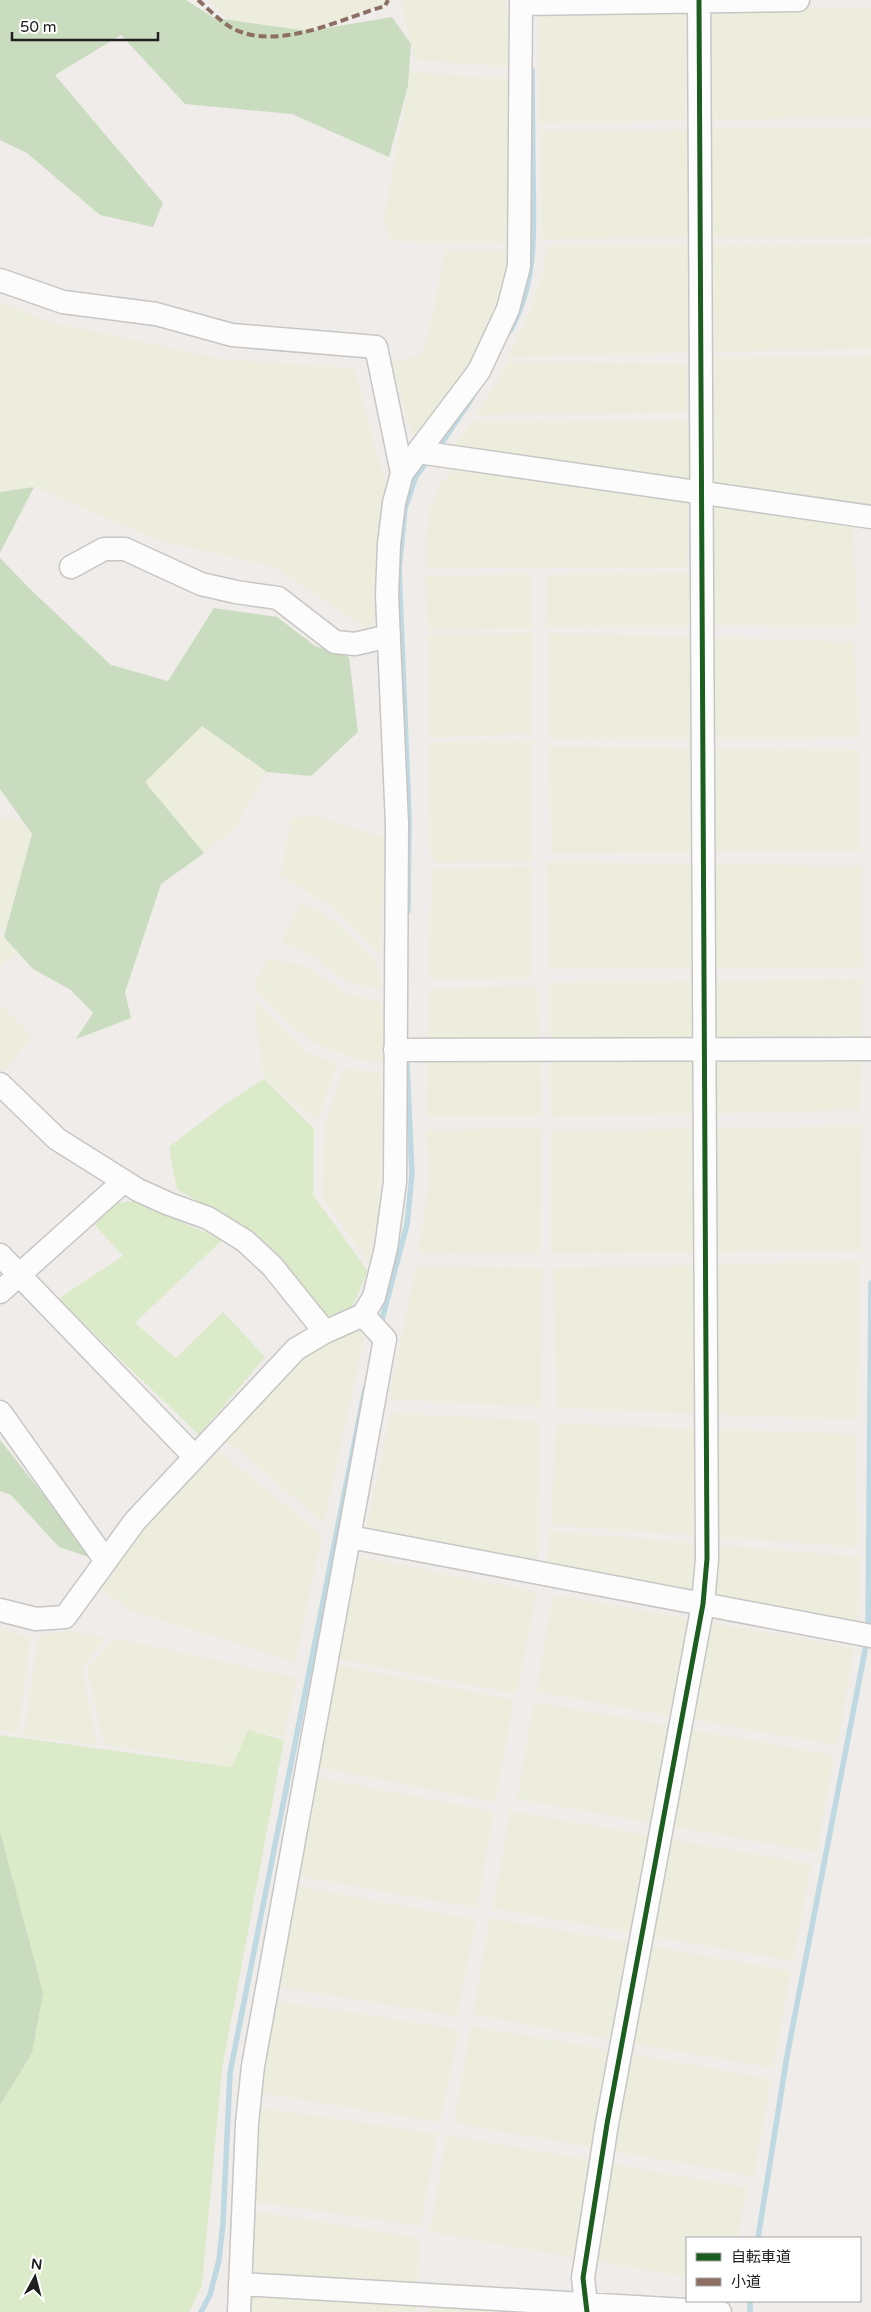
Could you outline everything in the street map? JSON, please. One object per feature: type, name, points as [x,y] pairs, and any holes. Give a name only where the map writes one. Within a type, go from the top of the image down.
[{"type":"street","points":[[587,2308],[583,2278],[607,2124],[703,1604],[707,1559],[706,1050],[699,0]]},
{"type":"street","points":[[0,1610],[36,1619],[65,1617],[135,1521],[296,1349],[325,1332],[363,1315],[374,1297],[386,1248],[395,1182],[394,1050],[397,824],[389,636],[389,544],[394,503],[402,473],[479,371],[508,309],[519,266],[521,2],[798,0]]},
{"type":"street","points":[[0,280],[63,302],[156,314],[232,335],[376,347],[402,473]]},
{"type":"street","points":[[418,452],[871,517]]},
{"type":"street","points":[[71,566],[104,549],[125,549],[201,584],[236,592],[278,598],[335,642],[355,644],[389,636]]},
{"type":"street","points":[[394,1050],[871,1049]]},
{"type":"street","points":[[0,1084],[57,1139],[124,1181],[169,1204],[208,1218],[245,1241],[272,1266],[325,1332]]},
{"type":"street","points":[[0,1292],[124,1181]]},
{"type":"street","points":[[0,1255],[195,1457]]},
{"type":"street","points":[[239,2312],[247,2123],[253,2066],[385,1339],[363,1315]]},
{"type":"street","points":[[0,1412],[106,1561]]},
{"type":"street","points":[[350,1537],[871,1636]]},
{"type":"street","points":[[240,2284],[587,2308],[720,2312]]},
{"type":"green space","points":[[0,0],[186,0],[214,18],[309,31],[392,17],[411,44],[408,86],[389,157],[292,114],[185,104],[121,35],[55,75],[163,203],[153,227],[100,215],[27,153],[0,140]]},
{"type":"green space","points":[[210,0],[389,0],[390,2],[309,31],[236,29]]},
{"type":"green space","points":[[401,0],[506,0],[510,67],[415,60]]},
{"type":"green space","points":[[871,8],[871,117],[539,123],[537,10]]},
{"type":"green space","points":[[411,72],[519,80],[519,243],[393,241],[383,224]]},
{"type":"green space","points":[[871,127],[871,237],[542,239],[541,131]]},
{"type":"green space","points":[[871,245],[871,348],[508,357],[530,312],[542,277],[547,246]]},
{"type":"green space","points":[[445,250],[519,251],[501,315],[467,377],[415,443],[391,362],[421,355],[433,315]]},
{"type":"green space","points":[[0,302],[51,322],[221,359],[354,368],[385,482],[374,633],[277,568],[158,540],[34,487],[0,492]]},
{"type":"green space","points":[[871,356],[871,509],[711,487],[707,358]]},
{"type":"green space","points":[[508,362],[687,364],[687,412],[476,415]]},
{"type":"green space","points":[[688,420],[691,480],[453,448],[472,422]]},
{"type":"green space","points":[[455,470],[688,502],[687,567],[426,567],[426,540],[430,509],[440,483]]},
{"type":"green space","points":[[34,487],[0,553],[0,492]]},
{"type":"green space","points":[[708,500],[853,526],[858,626],[713,625]]},
{"type":"green space","points":[[0,558],[32,591],[111,665],[168,681],[214,608],[277,617],[315,646],[349,657],[358,732],[311,776],[267,772],[202,726],[145,782],[204,853],[161,884],[125,992],[131,1018],[76,1039],[93,1013],[71,990],[33,969],[4,937],[32,834],[0,789]]},
{"type":"green space","points":[[690,573],[689,626],[546,627],[547,575]]},
{"type":"green space","points":[[532,574],[532,628],[428,630],[425,576]]},
{"type":"green space","points":[[533,633],[531,734],[429,737],[428,635]]},
{"type":"green space","points":[[548,633],[854,642],[859,737],[550,739]]},
{"type":"green space","points":[[202,726],[267,772],[234,829],[204,853],[144,782]]},
{"type":"green space","points":[[532,741],[532,861],[438,863],[431,856],[428,743]]},
{"type":"green space","points":[[549,747],[858,750],[860,851],[552,853]]},
{"type":"green space","points":[[317,816],[384,837],[382,956],[333,908],[284,877],[280,881],[291,818]]},
{"type":"green space","points":[[12,817],[32,834],[5,931],[0,925],[0,818]]},
{"type":"green space","points":[[547,862],[862,866],[863,967],[549,968]]},
{"type":"green space","points":[[532,867],[531,978],[432,980],[429,971],[432,869]]},
{"type":"green space","points":[[302,902],[339,924],[376,963],[383,990],[348,983],[315,958],[281,941]]},
{"type":"green space","points":[[0,932],[17,953],[0,967]]},
{"type":"green space","points":[[268,958],[305,966],[349,994],[382,1003],[387,1063],[360,1060],[314,1043],[283,1019],[254,986]]},
{"type":"green space","points":[[863,979],[860,1110],[551,1117],[550,983]]},
{"type":"green space","points":[[537,986],[542,1116],[427,1116],[429,989]]},
{"type":"green space","points":[[256,1002],[304,1051],[337,1064],[317,1120],[264,1079],[255,1013]]},
{"type":"green space","points":[[0,1004],[32,1036],[1,1076],[0,1074]]},
{"type":"green space","points":[[343,1068],[387,1074],[378,1222],[368,1262],[323,1198],[324,1127]]},
{"type":"green space","points":[[264,1079],[314,1129],[313,1195],[368,1271],[349,1314],[322,1316],[259,1237],[177,1189],[169,1147],[224,1105]]},
{"type":"green space","points":[[862,1126],[861,1251],[551,1253],[551,1131]]},
{"type":"green space","points":[[542,1128],[540,1254],[418,1253],[430,1181],[426,1130]]},
{"type":"green space","points":[[134,1201],[222,1240],[135,1323],[176,1358],[223,1312],[265,1357],[199,1435],[58,1299],[123,1256],[93,1223],[116,1203]]},
{"type":"green space","points":[[860,1261],[857,1420],[557,1408],[553,1268]]},
{"type":"green space","points":[[416,1266],[543,1268],[541,1407],[389,1399]]},
{"type":"green space","points":[[360,1328],[364,1338],[324,1523],[224,1438],[299,1357],[329,1340]]},
{"type":"green space","points":[[391,1413],[539,1421],[537,1565],[366,1530]]},
{"type":"green space","points":[[556,1424],[855,1434],[858,1547],[551,1525]]},
{"type":"green space","points":[[0,1440],[95,1559],[59,1547],[11,1495],[0,1491]]},
{"type":"green space","points":[[218,1450],[322,1535],[295,1662],[126,1609],[100,1586],[155,1515]]},
{"type":"green space","points":[[549,1531],[860,1557],[857,1623],[547,1564]]},
{"type":"green space","points":[[359,1557],[537,1592],[517,1694],[339,1659]]},
{"type":"green space","points":[[553,1595],[854,1648],[837,1745],[536,1692]]},
{"type":"green space","points":[[0,1628],[30,1639],[18,1733],[0,1730]]},
{"type":"green space","points":[[69,1631],[106,1637],[82,1668],[97,1745],[24,1736],[39,1635]]},
{"type":"green space","points":[[115,1638],[297,1678],[284,1737],[248,1730],[233,1767],[104,1744],[87,1669]]},
{"type":"green space","points":[[336,1665],[514,1700],[495,1802],[316,1767]]},
{"type":"green space","points":[[534,1702],[834,1755],[817,1852],[517,1799]]},
{"type":"green space","points":[[248,1730],[284,1740],[222,2069],[202,2285],[189,2312],[0,2312],[0,1735],[232,1767]]},
{"type":"green space","points":[[316,1777],[494,1812],[477,1908],[297,1876]]},
{"type":"green space","points":[[510,1811],[811,1864],[793,1961],[493,1908]]},
{"type":"green space","points":[[0,1832],[43,1993],[32,2053],[0,2105]]},
{"type":"green space","points":[[298,1886],[476,1920],[457,2016],[278,1987]]},
{"type":"green space","points":[[490,1918],[791,1971],[773,2068],[473,2015]]},
{"type":"green space","points":[[276,2001],[459,2029],[440,2122],[259,2093]]},
{"type":"green space","points":[[471,2026],[771,2079],[754,2176],[454,2123]]},
{"type":"green space","points":[[257,2107],[437,2134],[421,2226],[252,2201]]},
{"type":"green space","points":[[447,2135],[747,2188],[738,2237],[686,2237],[686,2277],[430,2232]]},
{"type":"green space","points":[[252,2211],[419,2238],[416,2312],[247,2312]]},
{"type":"green space","points":[[429,2303],[559,2312],[428,2312]]},
{"type":"waterway","points":[[510,331],[519,313],[525,294],[532,256],[534,217],[532,70]]},
{"type":"waterway","points":[[437,450],[472,398]]},
{"type":"waterway","points":[[408,911],[409,816],[399,569],[405,508],[416,476],[429,459]]},
{"type":"waterway","points":[[380,1327],[407,1224],[412,1174],[407,1065]]},
{"type":"waterway","points":[[868,1631],[871,1283]]},
{"type":"waterway","points":[[201,2312],[210,2295],[219,2260],[223,2223],[230,2073],[365,1389]]},
{"type":"waterway","points":[[758,2237],[787,2056],[867,1640]]},
{"type":"waterway","points":[[750,2302],[750,2312]]},
{"type":"marked path","points":[[198,0],[235,30],[258,36],[277,36],[314,30],[385,6],[388,0]]},
{"type":"cycle path","points":[[587,2312],[583,2278],[607,2124],[703,1604],[707,1559],[699,0]]}]
